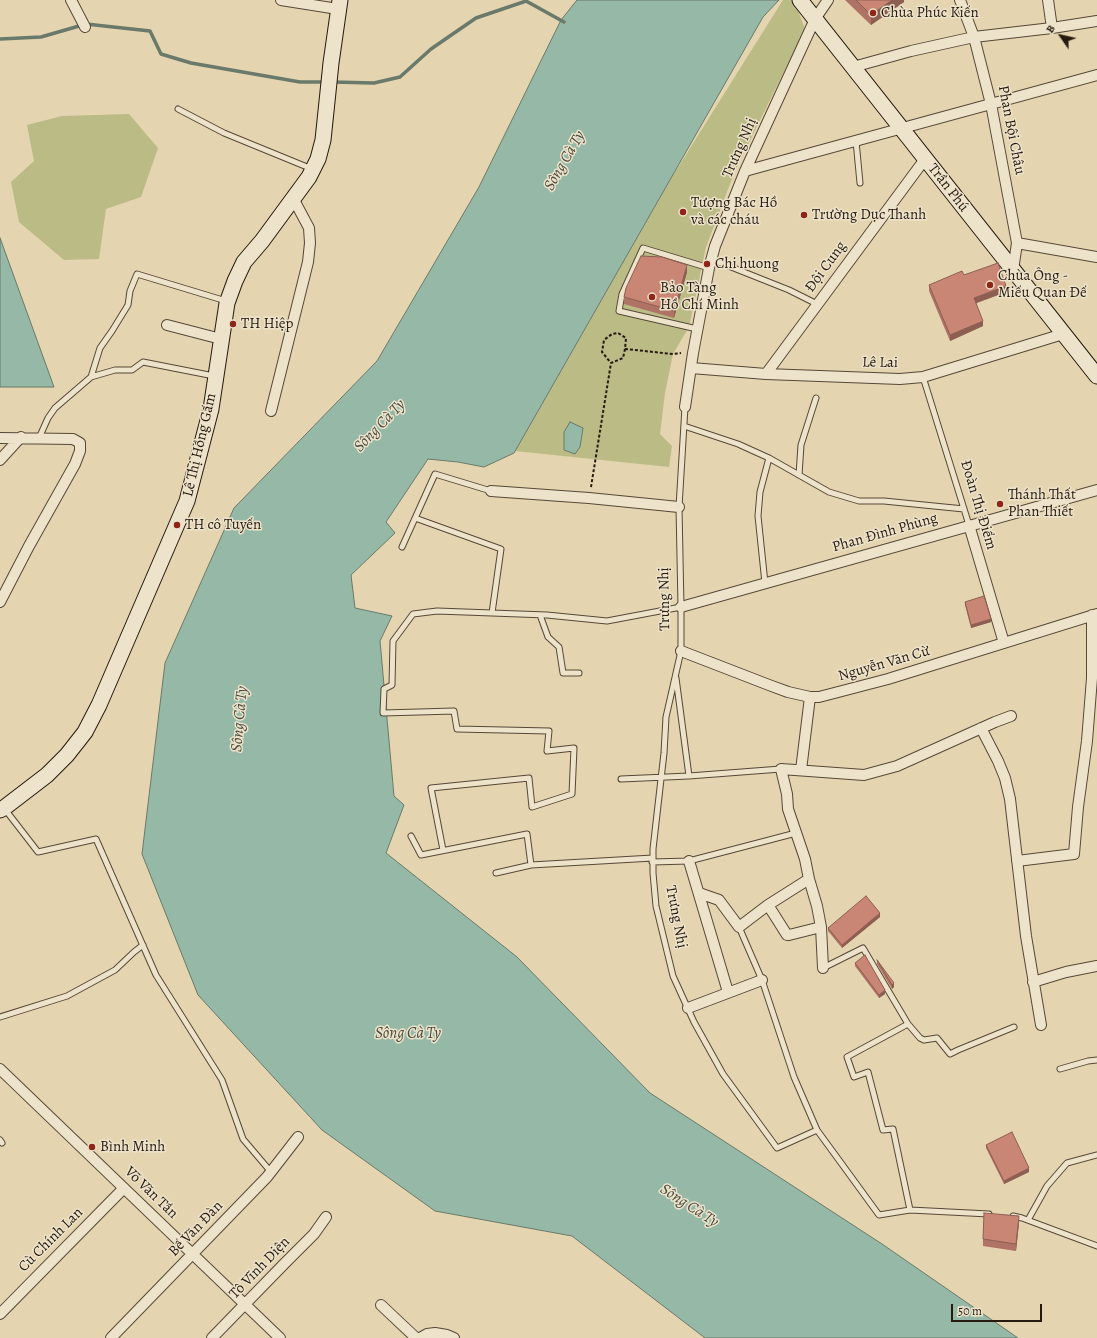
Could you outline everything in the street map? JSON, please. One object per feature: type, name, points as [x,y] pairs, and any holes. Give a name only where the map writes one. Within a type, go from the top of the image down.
[{"type":"street","points":[[71,0],[85,27]]},
{"type":"street","points":[[281,0],[339,5]]},
{"type":"street","name":"Trần Phú","points":[[800,0],[1097,376]]},
{"type":"street","name":"Trưng Nhị","points":[[685,407],[697,329],[710,263],[715,246],[745,171],[815,19],[828,0]]},
{"type":"street","name":"Phan Bội Châu","points":[[960,0],[974,37],[991,104],[1017,243],[1013,270]]},
{"type":"street","points":[[1048,0],[1052,28]]},
{"type":"street","name":"Lê Thị Hồng Gấm","points":[[2,809],[34,785],[60,762],[77,744],[92,720],[188,501],[211,409],[227,302],[235,280],[244,262],[309,177],[318,160],[323,140],[339,5]]},
{"type":"street","points":[[853,67],[912,51],[974,37],[1052,28],[1097,20]]},
{"type":"street","points":[[745,171],[1097,75]]},
{"type":"street","name":"Đội Cung","points":[[766,374],[925,159]]},
{"type":"street","points":[[271,411],[308,262],[310,243],[309,228],[293,198]]},
{"type":"street","points":[[1017,243],[1097,257]]},
{"type":"street","points":[[167,325],[221,339]]},
{"type":"street","name":"Lê Lai","points":[[691,368],[766,374],[900,379],[923,376],[1063,334]]},
{"type":"street","points":[[0,460],[21,437]]},
{"type":"street","points":[[0,438],[21,437],[73,439],[80,443],[80,451],[75,464],[29,546],[0,602]]},
{"type":"street","name":"Phan Đình Phùng","points":[[681,607],[968,525],[1097,490]]},
{"type":"street","points":[[491,491],[590,498],[679,507]]},
{"type":"street","name":"Đoàn Thị Điểm","points":[[968,525],[1004,643]]},
{"type":"street","points":[[1017,861],[1074,854],[1078,806],[1087,741],[1095,614]]},
{"type":"street","name":"Nguyễn Văn Cừ","points":[[680,651],[769,686],[788,692],[819,697],[888,679],[1095,614]]},
{"type":"street","points":[[800,770],[810,696]]},
{"type":"street","points":[[823,968],[821,927],[817,906],[805,859],[788,809],[787,794],[781,769],[864,775],[897,766],[1011,716]]},
{"type":"street","points":[[981,728],[1005,778],[1012,810],[1026,936],[1041,1025]]},
{"type":"street","points":[[689,861],[728,992]]},
{"type":"street","points":[[699,893],[719,900],[738,927],[768,905],[809,879]]},
{"type":"street","points":[[768,905],[789,935],[821,927]]},
{"type":"street","points":[[1033,982],[1066,972],[1097,966]]},
{"type":"street","points":[[688,1008],[762,980]]},
{"type":"street","name":"Võ Văn Tần","points":[[0,1069],[280,1338]]},
{"type":"street","name":"Bế Văn Đàn","points":[[111,1338],[271,1172],[298,1136]]},
{"type":"street","name":"Cù Chính Lan","points":[[0,1314],[124,1188]]},
{"type":"street","name":"Tô Vĩnh Diện","points":[[212,1338],[314,1234],[326,1217]]},
{"type":"street","points":[[381,1305],[416,1338]]},
{"type":"street","points":[[424,1336],[435,1333],[454,1338]]},
{"type":"lane","points":[[178,109],[224,133],[313,170]]},
{"type":"lane","points":[[856,140],[860,183]]},
{"type":"lane","points":[[697,329],[619,311],[622,294],[643,248],[710,263],[789,290],[817,304]]},
{"type":"lane","points":[[91,377],[100,348],[128,305],[130,291],[137,274],[227,302]]},
{"type":"lane","points":[[39,438],[48,418],[55,408],[91,377],[115,370],[132,370],[143,362],[216,376]]},
{"type":"lane","name":"Đoàn Thị Điểm","points":[[923,376],[968,525]]},
{"type":"lane","points":[[799,475],[801,445],[816,398]]},
{"type":"lane","name":"Trưng Nhị","points":[[685,407],[679,507],[681,607],[680,651],[666,717],[666,738],[652,860],[656,906],[673,976],[723,1074],[777,1148],[817,1130]]},
{"type":"lane","points":[[684,426],[738,444],[769,458],[829,492],[859,500],[964,509]]},
{"type":"lane","points":[[765,583],[758,516],[760,492],[769,458]]},
{"type":"lane","points":[[402,547],[434,474],[491,491]]},
{"type":"lane","points":[[415,518],[501,549],[492,613]]},
{"type":"lane","points":[[443,850],[431,788],[529,778],[532,807],[572,794],[574,748],[547,751],[549,732],[457,729],[454,711],[383,713],[384,689],[392,684],[393,641],[413,614],[437,611],[540,615],[607,621],[681,607]]},
{"type":"lane","points":[[540,615],[548,637],[559,648],[563,673],[579,673]]},
{"type":"lane","points":[[676,673],[689,776]]},
{"type":"lane","points":[[620,779],[689,776],[781,769]]},
{"type":"lane","points":[[2,809],[38,852],[96,839],[156,975],[222,1080],[243,1139],[271,1172]]},
{"type":"lane","points":[[411,836],[421,855],[527,834],[531,865]]},
{"type":"lane","points":[[496,873],[531,865],[652,860],[689,861],[796,834]]},
{"type":"lane","points":[[738,927],[762,980],[794,1077],[817,1130],[879,1215],[910,1210],[996,1215]]},
{"type":"lane","points":[[0,1018],[67,996],[115,970],[143,945]]},
{"type":"lane","points":[[823,968],[863,948],[908,1024],[920,1038],[924,1040],[937,1038],[950,1054],[1014,1027]]},
{"type":"lane","points":[[908,1024],[847,1057],[854,1077],[868,1072],[883,1130],[893,1130],[910,1210]]},
{"type":"lane","points":[[1060,1069],[1097,1060]]},
{"type":"lane","points":[[1028,1220],[1047,1186],[1067,1163],[1097,1155]]},
{"type":"lane","points":[[1009,1216],[1028,1220],[1097,1246]]},
{"type":"path","points":[[590,498],[611,363],[602,352],[604,340],[612,334],[618,333],[626,338],[623,358],[611,363]]},
{"type":"path","points":[[625,349],[673,354],[693,352]]},
{"type":"green space","points":[[783,0],[792,0],[797,8],[805,29],[735,171],[706,247],[689,327],[673,354],[665,393],[660,434],[672,446],[669,467],[515,451],[670,180]]},
{"type":"green space","points":[[129,114],[158,148],[141,197],[106,209],[99,259],[64,260],[19,222],[11,182],[34,161],[27,125],[62,116]]},
{"type":"water","name":"Sông Cà Ty","points":[[577,0],[779,0],[763,17],[514,453],[484,467],[458,462],[428,459],[386,522],[395,533],[351,575],[355,608],[392,616],[380,641],[394,796],[404,805],[386,853],[517,957],[650,1093],[882,1244],[1018,1338],[705,1338],[572,1236],[435,1211],[322,1130],[198,995],[142,854],[165,663],[234,508],[377,361],[479,187],[561,20]]},
{"type":"water","points":[[0,238],[54,387],[0,387]]},
{"type":"water","points":[[570,422],[583,428],[580,447],[575,454],[564,450],[564,432]]},
{"type":"building","points":[[856,0],[892,0],[871,15]]},
{"type":"building","name":"Bảo Tàng Hồ Chí Minh","points":[[641,256],[662,257],[687,265],[674,311],[624,297],[626,288]]},
{"type":"building","points":[[998,263],[1006,286],[974,298],[983,321],[950,335],[929,285],[962,271],[964,275]]},
{"type":"building","points":[[984,596],[991,619],[971,625],[965,602]]},
{"type":"building","points":[[866,896],[880,913],[842,945],[828,928]]},
{"type":"building","points":[[865,955],[885,990],[879,995],[855,963]]},
{"type":"building","points":[[877,960],[894,983],[892,985]]},
{"type":"building","points":[[1012,1132],[1029,1168],[1004,1181],[986,1145]]},
{"type":"building","points":[[984,1213],[1019,1216],[1016,1244],[983,1239]]},
{"type":"waterway","points":[[332,82],[374,83],[400,77],[431,49],[476,18],[526,1],[564,22]]},
{"type":"waterway","points":[[0,39],[41,37],[86,24],[150,31],[161,54],[191,63],[300,82],[325,82]]},
{"type":"place","name":"Chùa Phúc Kiến","points":[[873,13]]},
{"type":"place","name":"Tượng Bác Hồ và các cháu","points":[[683,212]]},
{"type":"place","name":"Trường Dục Thanh","points":[[804,215]]},
{"type":"place","name":"Chi huong","points":[[707,264]]},
{"type":"place","name":"Chùa Ông - Miếu Quan Đế","points":[[990,285]]},
{"type":"place","name":"Bảo Tàng Hồ Chí Minh","points":[[652,297]]},
{"type":"place","name":"TH Hiệp","points":[[233,324]]},
{"type":"place","name":"Thánh Thất Phan Thiết","points":[[1000,504]]},
{"type":"place","name":"TH cô Tuyến","points":[[177,525]]},
{"type":"place","name":"Bình Minh","points":[[92,1147]]}]
